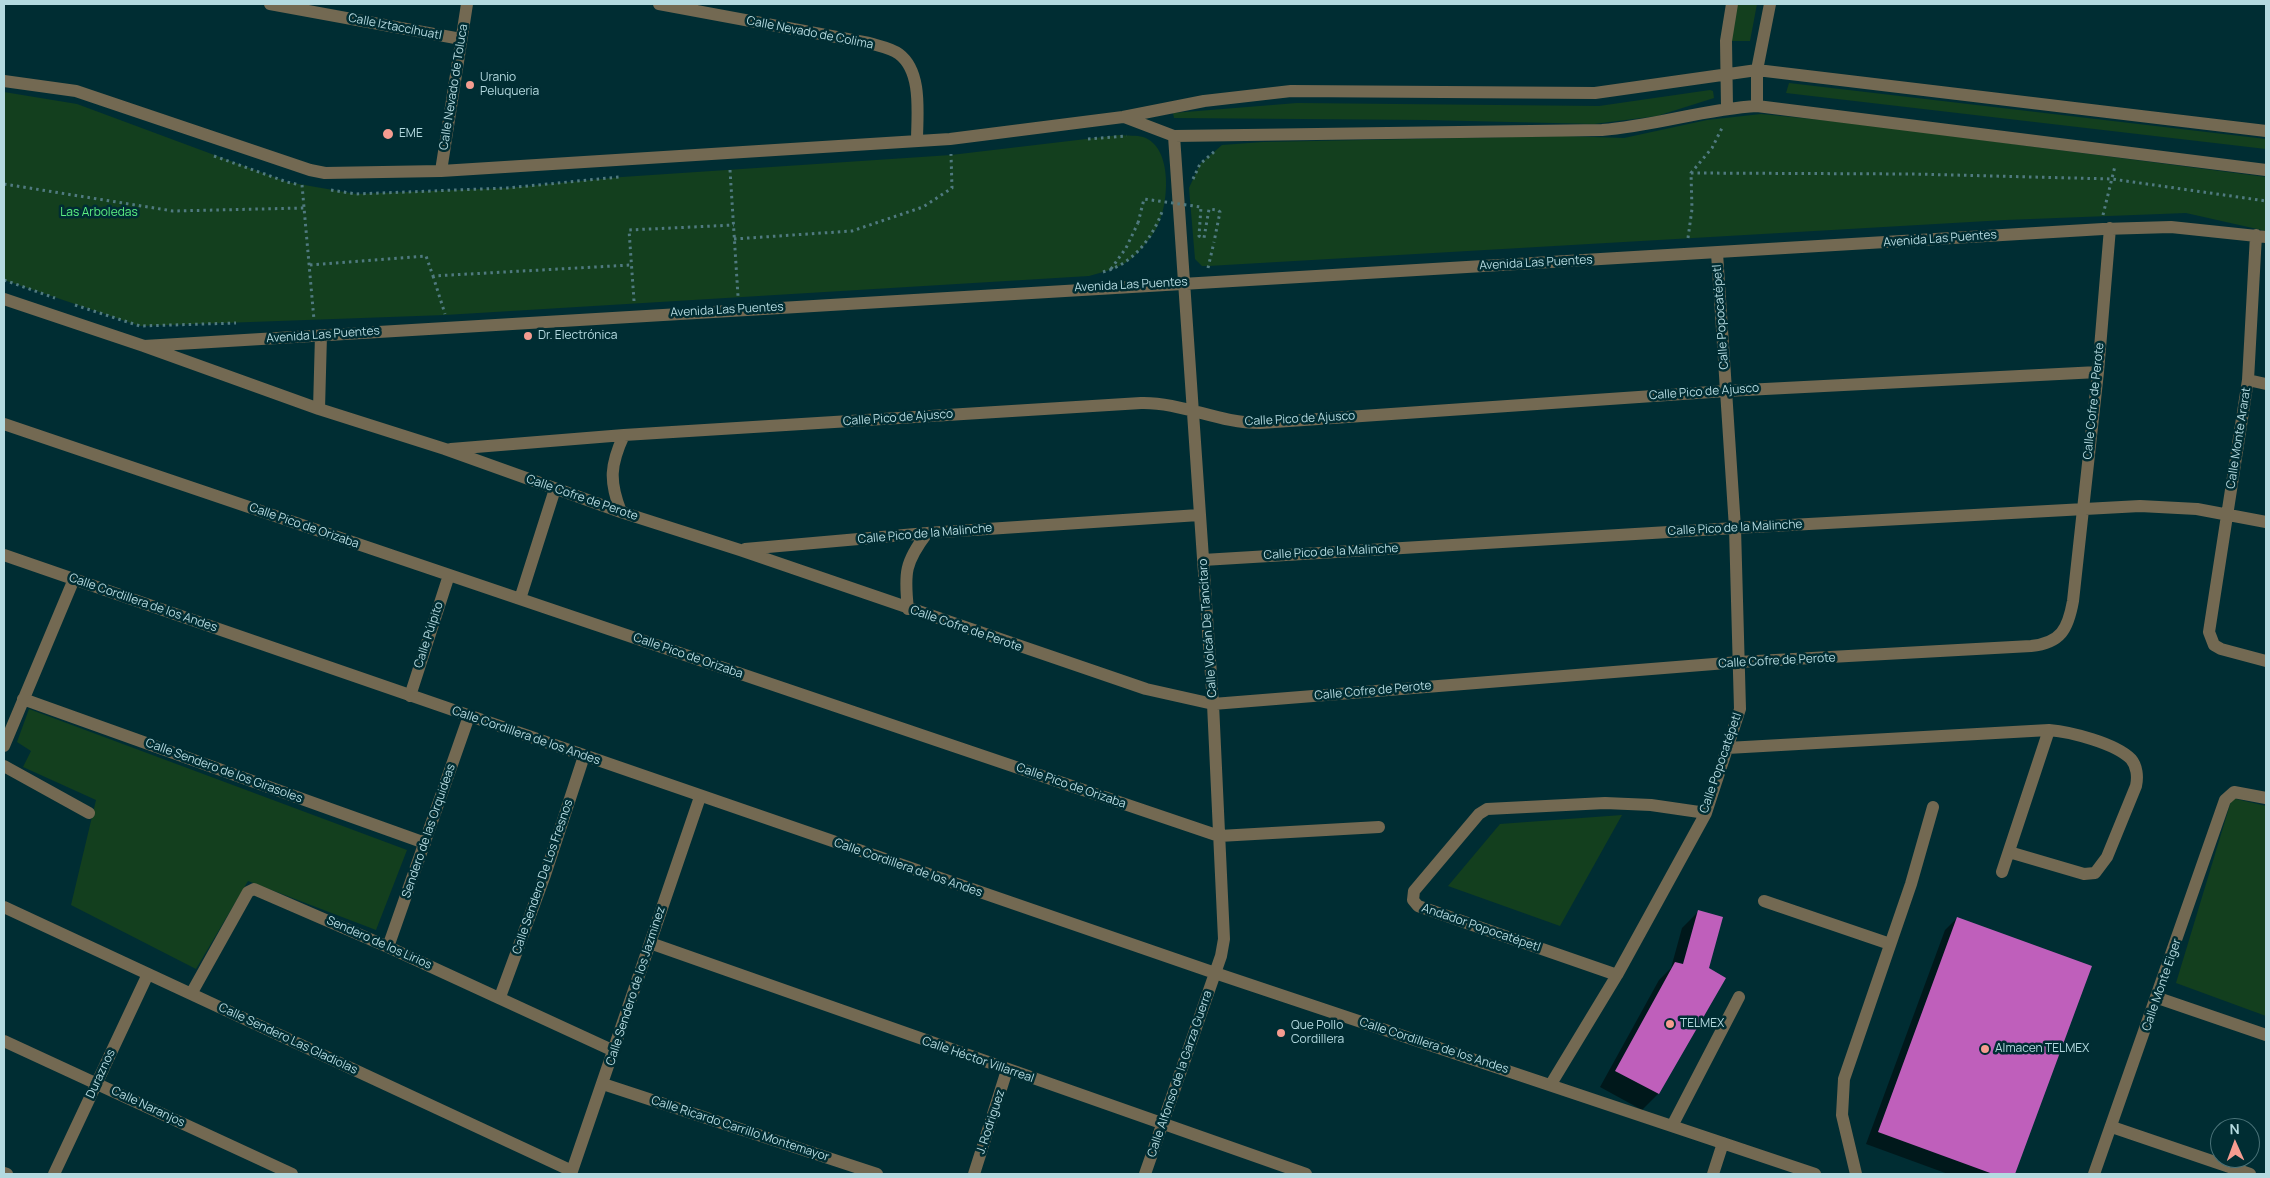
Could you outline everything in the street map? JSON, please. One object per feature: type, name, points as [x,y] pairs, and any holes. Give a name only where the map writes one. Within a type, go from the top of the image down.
[{"type":"street","name":"Calle Iztaccíhuatl","points":[[270,4],[461,39]]},
{"type":"street","name":"Calle Nevado de Toluca","points":[[441,171],[467,4]]},
{"type":"street","name":"Calle Nevado de Colima","points":[[659,4],[869,43],[899,54],[912,73],[917,89],[917,141]]},
{"type":"street","points":[[1728,107],[1726,41],[1732,4]]},
{"type":"street","points":[[1757,106],[1757,70],[1770,4]]},
{"type":"street","points":[[4,81],[76,91],[310,170],[325,173],[441,171],[950,139],[1123,116],[1204,101],[1291,91],[1595,93],[1757,70],[2266,131]]},
{"type":"street","points":[[1123,116],[1174,136],[1602,130],[1642,126],[1728,107],[1757,106],[2266,170]]},
{"type":"street","name":"Calle Volcán De Tancítaro","points":[[1174,136],[1182,282],[1194,412],[1199,514],[1213,704],[1224,938],[1215,973]]},
{"type":"street","name":"Avenida Las Puentes","points":[[4,299],[144,346],[1182,282],[1717,253],[2106,229],[2171,227],[2261,236]]},
{"type":"street","name":"Calle Cofre de Perote","points":[[144,346],[319,409],[445,449],[555,490],[740,550],[1146,690],[1213,704],[1739,662],[2047,644],[2062,633],[2071,612],[2098,372],[2106,229]]},
{"type":"street","name":"Calle Monte Ararat","points":[[2261,236],[2248,380],[2210,622],[2210,639],[2221,650],[2266,661]]},
{"type":"street","name":"Calle Popocatépetl","points":[[1551,1084],[1617,975],[1706,813],[1740,708],[1734,528],[1717,253]]},
{"type":"street","points":[[319,409],[321,335]]},
{"type":"street","name":"Calle Pico de Ajusco","points":[[445,449],[624,435],[1141,403],[1168,405],[1225,420],[1260,422],[1726,391],[2098,372]]},
{"type":"street","points":[[2248,380],[2266,384]]},
{"type":"street","name":"Calle Pico de Orizaba","points":[[4,424],[1219,836],[1379,827]]},
{"type":"street","points":[[621,512],[614,495],[612,480],[615,453],[624,435]]},
{"type":"street","points":[[520,598],[555,490]]},
{"type":"street","name":"Calle Pico de la Malinche","points":[[1203,560],[2083,509],[2167,506],[2228,514],[2266,522]]},
{"type":"street","name":"Calle Pico de la Malinche","points":[[740,550],[926,533],[1199,514]]},
{"type":"street","points":[[908,609],[905,587],[906,569],[911,554],[926,533]]},
{"type":"street","name":"Calle Cordillera de los Andes","points":[[4,555],[700,797],[1215,973],[1816,1174]]},
{"type":"street","name":"Calle Púlpito","points":[[410,696],[449,575]]},
{"type":"street","points":[[4,746],[74,579]]},
{"type":"street","name":"Calle Sendero de los Girasoles","points":[[23,699],[425,843]]},
{"type":"street","name":"Sendero de las Orquideas","points":[[388,947],[469,716]]},
{"type":"street","points":[[1727,748],[2049,730],[2098,741],[2132,760],[2137,776],[2136,786],[2107,857],[2095,873],[2084,874],[2009,852]]},
{"type":"street","points":[[2002,872],[2049,730]]},
{"type":"street","name":"Calle Sendero De Los Fresnos","points":[[500,997],[545,875],[584,756]]},
{"type":"street","points":[[4,766],[89,813]]},
{"type":"street","name":"Calle Monte Eiger","points":[[2094,1174],[2158,998],[2222,810],[2229,795],[2234,792],[2243,792],[2266,798]]},
{"type":"street","name":"Calle Sendero de los Jazminez","points":[[572,1173],[604,1084],[700,797]]},
{"type":"street","name":"Andador Popocatépetl","points":[[1617,975],[1418,906],[1413,900],[1414,890],[1479,814],[1487,809],[1605,803],[1651,805],[1706,813]]},
{"type":"street","points":[[1856,1174],[1842,1115],[1842,1094],[1848,1063],[1910,884],[1933,807]]},
{"type":"street","name":"Sendero de los Lirios","points":[[191,994],[248,892],[254,889],[500,997],[614,1050]]},
{"type":"street","points":[[1764,901],[1890,944]]},
{"type":"street","name":"Calle Sendero Las Gladiolas","points":[[4,907],[572,1173]]},
{"type":"street","name":"Calle Héctor Villarreal","points":[[650,943],[1306,1174]]},
{"type":"street","name":"Calle Alfonso de la Garza Guerra","points":[[1145,1174],[1215,973]]},
{"type":"street","name":"Duraznos","points":[[54,1174],[148,974]]},
{"type":"street","points":[[1672,1126],[1739,997]]},
{"type":"street","points":[[2158,998],[2266,1035]]},
{"type":"street","name":"Calle Naranjos","points":[[4,1041],[292,1174]]},
{"type":"street","name":"J. Rodriguez","points":[[974,1174],[1007,1070]]},
{"type":"street","name":"Calle Ricardo Carrillo Montemayor","points":[[604,1084],[877,1174]]},
{"type":"street","points":[[2112,1127],[2250,1174]]},
{"type":"street","points":[[1713,1174],[1722,1143]]},
{"type":"path","points":[[1688,238],[1692,208],[1691,173],[1712,148],[1728,116],[1728,107]]},
{"type":"path","points":[[1085,139],[1120,135],[1136,136]]},
{"type":"path","points":[[1193,180],[1200,164],[1222,145]]},
{"type":"path","points":[[942,156],[961,154]]},
{"type":"path","points":[[734,239],[852,231],[923,207],[952,188],[951,155]]},
{"type":"path","points":[[2106,229],[2102,217],[2117,158]]},
{"type":"path","points":[[720,170],[740,169]]},
{"type":"path","points":[[730,170],[738,298]]},
{"type":"path","points":[[1691,173],[1913,174],[2112,179],[2266,201]]},
{"type":"path","points":[[4,184],[173,211],[304,208]]},
{"type":"path","points":[[302,185],[314,320]]},
{"type":"path","points":[[1190,197],[1191,206]]},
{"type":"path","points":[[1111,270],[1126,248],[1138,223],[1144,199],[1201,207],[1199,236],[1204,238],[1209,209],[1220,212],[1204,281]]},
{"type":"path","points":[[1096,274],[1111,270],[1132,259],[1156,229],[1164,200]]},
{"type":"path","points":[[634,304],[629,230],[734,225]]},
{"type":"path","points":[[310,265],[426,256],[445,315]]},
{"type":"path","points":[[433,276],[631,266]]},
{"type":"path","points":[[1202,266],[1218,266]]},
{"type":"path","points":[[4,280],[64,301]]},
{"type":"path","points":[[728,298],[748,297]]},
{"type":"path","points":[[72,304],[140,326],[236,323]]},
{"type":"path","points":[[304,320],[324,320]]},
{"type":"green space","points":[[1735,4],[1757,4],[1750,41],[1728,41]]},
{"type":"green space","points":[[1789,83],[2266,139],[2266,149],[1786,93]]},
{"type":"green space","points":[[1713,91],[1714,98],[1657,116],[1594,124],[1427,120],[1174,118],[1173,113],[1297,103],[1599,106]]},
{"type":"green space","name":"Las Arboledas","points":[[4,92],[77,104],[287,182],[356,194],[507,188],[622,177],[951,155],[1120,135],[1141,136],[1153,143],[1160,152],[1164,165],[1166,193],[1164,207],[1154,233],[1141,249],[1131,259],[1121,265],[1089,276],[445,315],[140,326],[4,280]]},
{"type":"green space","points":[[1761,114],[1852,123],[2266,177],[2266,231],[2186,213],[2005,220],[1208,266],[1202,266],[1195,259],[1189,188],[1200,164],[1222,145],[1263,142],[1562,136],[1624,138],[1707,120]]},
{"type":"green space","points":[[29,709],[407,850],[376,930],[248,881],[196,969],[71,905],[96,800],[23,767],[31,751],[17,742]]},
{"type":"green space","points":[[2232,798],[2266,806],[2266,1016],[2176,983]]},
{"type":"green space","points":[[1622,815],[1560,926],[1448,886],[1500,824]]},
{"type":"building","name":"TELMEX","points":[[1698,910],[1723,917],[1709,968],[1726,978],[1659,1094],[1615,1071],[1675,962],[1683,964]]},
{"type":"building","name":"Almacen TELMEX","points":[[1957,917],[2092,966],[2015,1174],[1993,1174],[1878,1132]]},
{"type":"place","name":"Uranio Peluqueria","points":[[470,85]]},
{"type":"place","name":"EME","points":[[388,134]]},
{"type":"place","name":"Dr. Electrónica","points":[[528,336]]},
{"type":"place","name":"TELMEX","points":[[1670,1024]]},
{"type":"place","name":"Que Pollo Cordillera","points":[[1281,1033]]},
{"type":"place","name":"Almacen TELMEX","points":[[1985,1049]]}]
